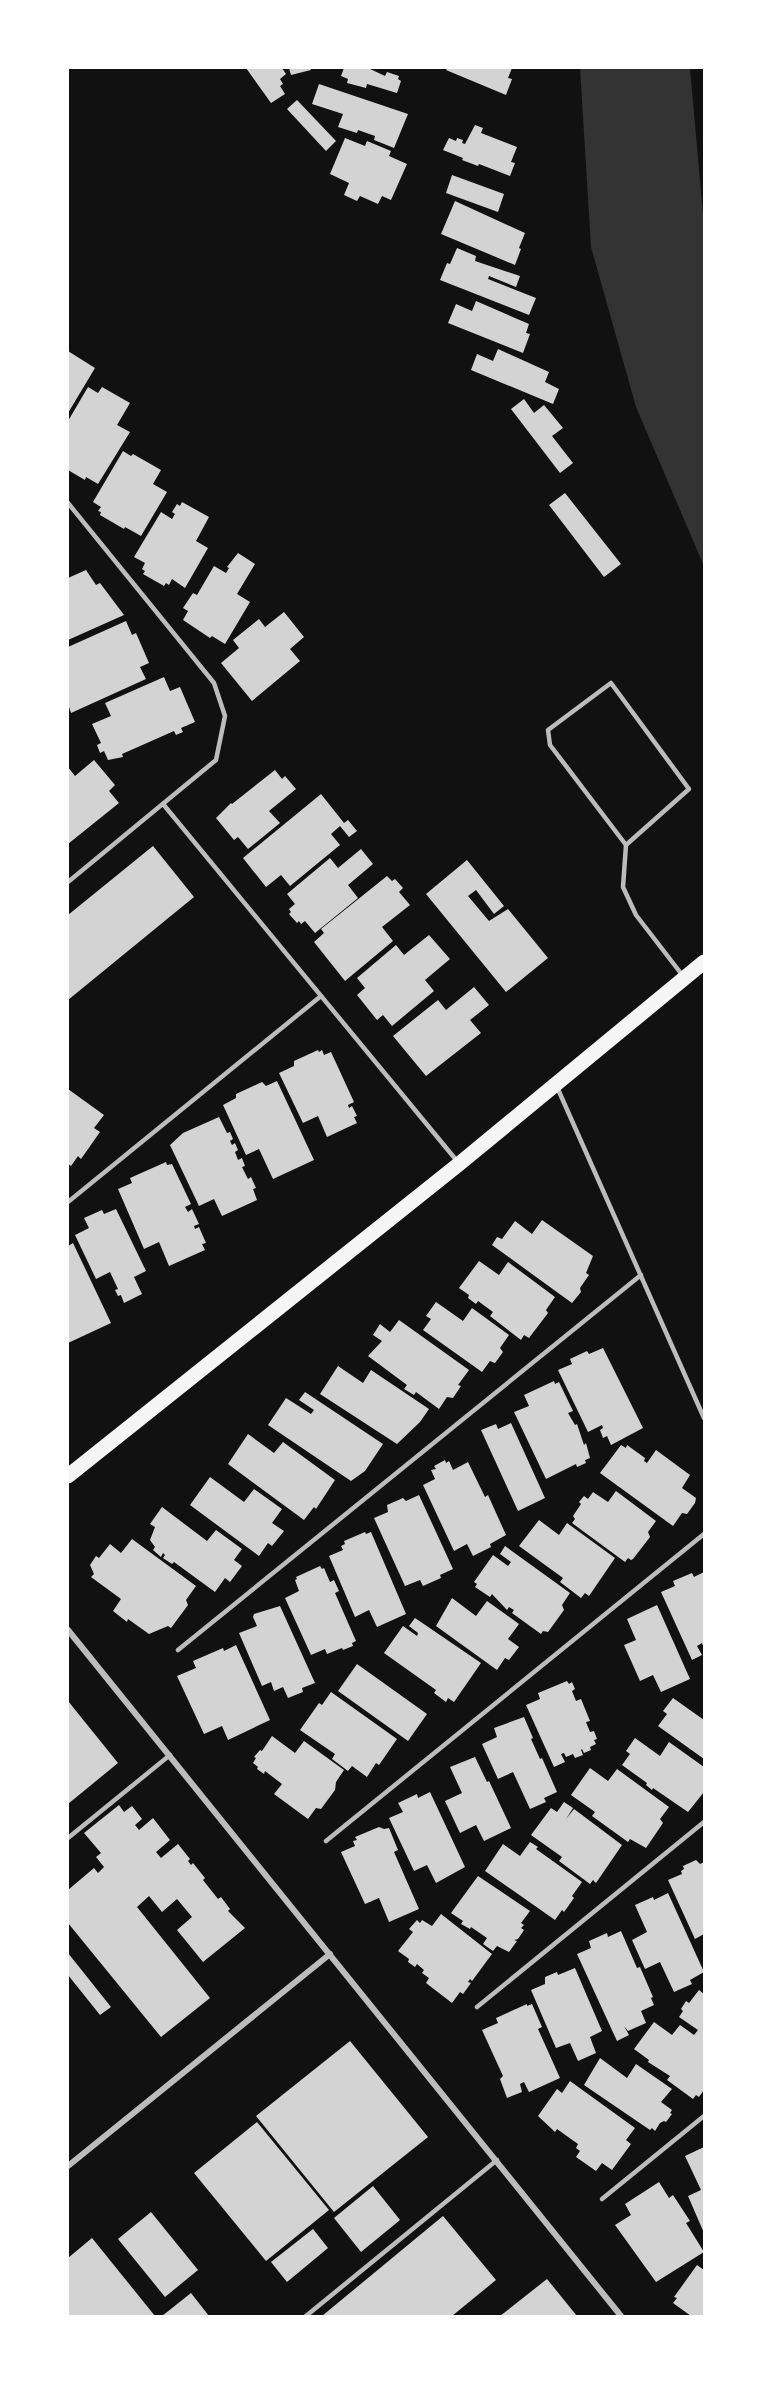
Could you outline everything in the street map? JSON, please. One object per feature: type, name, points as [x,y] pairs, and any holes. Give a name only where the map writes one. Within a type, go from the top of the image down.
[{"type":"main road","points":[[68,1476],[459,1164],[705,962]]},
{"type":"street","points":[[68,1630],[621,2316]]},
{"type":"street","points":[[68,2166],[330,1954]]},
{"type":"lane","points":[[68,503],[214,683],[225,716],[216,759],[68,882]]},
{"type":"lane","points":[[626,845],[550,745],[548,730],[611,684],[688,789],[626,845],[622,887],[636,915],[684,978]]},
{"type":"lane","points":[[163,804],[459,1164]]},
{"type":"lane","points":[[68,1202],[321,996]]},
{"type":"lane","points":[[556,1085],[705,1418]]},
{"type":"lane","points":[[178,1650],[641,1275]]},
{"type":"lane","points":[[326,1841],[705,1534]]},
{"type":"lane","points":[[68,1838],[170,1755]]},
{"type":"lane","points":[[477,2007],[705,1822]]},
{"type":"lane","points":[[602,2199],[705,2116]]},
{"type":"lane","points":[[306,2316],[497,2160]]},
{"type":"shaded area","points":[[580,68],[690,68],[704,226],[704,566],[636,407],[591,247]]},
{"type":"building","points":[[246,68],[282,68],[286,74],[280,79],[283,84],[280,86],[285,94],[271,103]]},
{"type":"building","points":[[289,68],[310,68],[311,70],[291,75]]},
{"type":"building","points":[[344,68],[368,68],[385,76],[387,72],[399,76],[398,79],[401,81],[397,93],[367,84],[366,88],[347,83],[348,79],[341,76]]},
{"type":"building","points":[[448,68],[512,68],[508,78],[512,79],[506,95],[446,70]]},
{"type":"building","points":[[319,84],[408,114],[394,148],[374,140],[375,136],[358,130],[357,133],[338,127],[343,114],[312,104]]},
{"type":"building","points":[[297,100],[336,141],[326,151],[287,109]]},
{"type":"building","points":[[475,125],[483,128],[481,133],[517,147],[511,162],[515,163],[510,176],[462,160],[463,158],[443,150],[449,138],[456,141],[457,138],[463,140],[462,143],[465,144]]},
{"type":"building","points":[[345,138],[365,146],[367,141],[391,151],[389,156],[407,164],[391,200],[382,196],[378,204],[360,196],[357,201],[344,195],[349,183],[330,174]]},
{"type":"building","points":[[452,175],[504,194],[498,212],[446,193]]},
{"type":"building","points":[[455,201],[525,233],[515,265],[441,234]]},
{"type":"building","points":[[457,248],[476,256],[475,261],[520,276],[516,287],[489,276],[488,279],[536,298],[529,315],[440,280]]},
{"type":"building","points":[[476,301],[529,324],[526,333],[530,334],[523,353],[448,323],[456,304],[472,311]]},
{"type":"building","points":[[498,349],[549,372],[545,382],[559,389],[553,404],[471,370],[477,354],[493,361]]},
{"type":"building","points":[[68,351],[95,368],[68,413]]},
{"type":"building","points":[[88,387],[98,393],[102,387],[130,403],[117,425],[130,432],[98,484],[86,477],[85,480],[68,470],[68,421]]},
{"type":"building","points":[[524,399],[534,413],[544,405],[563,428],[552,436],[573,463],[560,473],[511,409]]},
{"type":"building","points":[[123,451],[161,470],[153,484],[167,492],[141,536],[100,515],[101,512],[98,511],[101,507],[93,502]]},
{"type":"building","points":[[565,493],[621,564],[604,577],[549,505]]},
{"type":"building","points":[[182,502],[209,517],[196,541],[208,548],[185,588],[172,579],[169,585],[166,583],[164,586],[143,574],[145,571],[142,569],[145,563],[134,557],[161,512],[172,519],[175,514],[172,512],[177,504],[180,506]]},
{"type":"building","points":[[238,553],[255,564],[237,594],[250,602],[225,644],[212,636],[210,638],[183,620],[188,611],[183,608],[193,593],[197,595],[214,566],[226,573],[229,568],[227,567]]},
{"type":"building","points":[[86,570],[96,585],[100,583],[124,615],[68,640],[68,578]]},
{"type":"building","points":[[284,612],[304,637],[290,649],[300,661],[252,701],[221,663],[239,648],[233,640],[259,619],[265,627]]},
{"type":"building","points":[[126,621],[132,635],[136,633],[149,663],[140,667],[146,679],[71,713],[68,704],[68,647]]},
{"type":"building","points":[[164,677],[170,691],[180,687],[195,722],[181,728],[183,732],[176,735],[174,731],[122,754],[123,757],[108,760],[104,751],[100,753],[97,745],[101,743],[92,724],[111,716],[105,703]]},
{"type":"building","points":[[94,760],[115,785],[109,791],[119,803],[68,844],[68,767],[75,776]]},
{"type":"building","points":[[275,770],[282,779],[285,776],[296,789],[269,811],[280,823],[248,849],[238,837],[234,840],[216,818],[231,803]]},
{"type":"building","points":[[321,794],[344,823],[348,820],[357,831],[349,837],[340,826],[331,834],[340,845],[290,886],[281,875],[266,887],[243,858]]},
{"type":"building","points":[[153,846],[194,897],[68,1000],[68,915]]},
{"type":"building","points":[[361,849],[373,864],[348,885],[358,898],[315,933],[305,921],[301,924],[299,921],[297,923],[289,914],[291,912],[289,909],[295,904],[287,894],[330,858],[338,868]]},
{"type":"building","points":[[467,860],[504,906],[494,914],[476,890],[468,896],[489,921],[508,909],[548,958],[506,992],[426,894]]},
{"type":"building","points":[[387,876],[392,881],[395,879],[403,888],[399,892],[410,905],[382,927],[393,941],[345,981],[314,942],[324,933],[321,929]]},
{"type":"building","points":[[429,935],[450,959],[425,980],[434,991],[392,1026],[383,1015],[377,1020],[357,995],[365,988],[357,978],[396,945],[404,955]]},
{"type":"building","points":[[474,987],[489,1005],[470,1020],[481,1033],[426,1076],[393,1036],[438,1000],[446,1010]]},
{"type":"building","points":[[318,1050],[319,1052],[322,1050],[324,1055],[331,1052],[354,1102],[348,1105],[349,1108],[352,1106],[357,1116],[354,1117],[357,1123],[327,1137],[318,1116],[303,1123],[279,1073],[294,1066],[294,1061]]},
{"type":"building","points":[[277,1081],[314,1160],[273,1179],[259,1149],[246,1155],[223,1105],[236,1098],[236,1094],[262,1082],[266,1086]]},
{"type":"building","points":[[68,1089],[104,1115],[94,1128],[100,1132],[81,1159],[78,1156],[71,1166],[68,1164]]},
{"type":"building","points":[[219,1117],[227,1133],[230,1132],[233,1139],[230,1141],[232,1145],[235,1143],[238,1150],[235,1152],[238,1160],[242,1158],[245,1166],[242,1167],[248,1179],[251,1177],[256,1188],[253,1189],[257,1200],[222,1216],[214,1199],[199,1206],[170,1145],[183,1133]]},
{"type":"building","points":[[166,1162],[167,1165],[172,1164],[191,1204],[185,1207],[188,1212],[192,1209],[199,1224],[194,1226],[195,1229],[199,1227],[206,1243],[202,1244],[205,1250],[169,1266],[159,1242],[144,1249],[118,1189],[132,1183],[130,1178]]},
{"type":"building","points":[[116,1209],[146,1271],[134,1277],[142,1294],[124,1303],[121,1295],[118,1296],[115,1290],[118,1289],[110,1272],[96,1279],[75,1235],[89,1228],[84,1218],[102,1210],[104,1214]]},
{"type":"building","points":[[542,1220],[593,1256],[586,1273],[589,1275],[580,1288],[581,1292],[572,1303],[492,1245],[497,1237],[502,1239],[515,1221],[532,1234]]},
{"type":"building","points":[[73,1243],[111,1323],[68,1343],[68,1246]]},
{"type":"building","points":[[479,1261],[499,1275],[508,1262],[555,1297],[546,1310],[548,1313],[529,1338],[524,1335],[521,1340],[490,1316],[493,1312],[478,1301],[476,1304],[459,1288]]},
{"type":"building","points":[[436,1302],[463,1321],[472,1308],[509,1335],[500,1348],[503,1352],[495,1363],[490,1361],[482,1372],[423,1330],[431,1319],[426,1316]]},
{"type":"building","points":[[399,1320],[469,1370],[458,1385],[461,1386],[453,1398],[447,1397],[439,1409],[416,1392],[414,1395],[404,1389],[407,1385],[368,1356],[382,1341],[373,1335],[380,1324],[390,1332]]},
{"type":"building","points":[[603,1348],[643,1428],[611,1445],[607,1436],[603,1438],[600,1430],[603,1428],[602,1425],[588,1432],[558,1370],[572,1364],[570,1359],[587,1351],[589,1354]]},
{"type":"building","points":[[338,1366],[363,1383],[371,1370],[429,1409],[420,1422],[397,1444],[320,1394]]},
{"type":"building","points":[[554,1381],[555,1384],[559,1382],[573,1411],[568,1413],[575,1425],[577,1424],[590,1458],[585,1460],[586,1463],[577,1467],[576,1464],[546,1479],[514,1412],[529,1406],[524,1395]]},
{"type":"building","points":[[305,1392],[383,1444],[365,1471],[351,1481],[268,1425],[286,1398],[311,1414],[314,1410],[299,1400]]},
{"type":"building","points":[[511,1423],[545,1498],[518,1511],[481,1430],[496,1424],[498,1429]]},
{"type":"building","points":[[248,1434],[274,1453],[283,1442],[335,1480],[316,1509],[314,1507],[304,1520],[228,1464]]},
{"type":"building","points":[[621,1445],[626,1448],[627,1445],[645,1458],[644,1461],[647,1463],[656,1450],[690,1475],[682,1488],[696,1498],[695,1503],[687,1514],[682,1513],[673,1526],[600,1473]]},
{"type":"building","points":[[445,1460],[446,1463],[449,1461],[453,1470],[468,1462],[485,1497],[488,1495],[506,1535],[490,1544],[491,1547],[473,1556],[467,1544],[454,1551],[423,1485],[435,1479],[431,1470],[436,1469],[434,1466]]},
{"type":"building","points":[[210,1477],[244,1502],[254,1489],[282,1509],[272,1523],[284,1531],[272,1546],[268,1543],[259,1556],[190,1505]]},
{"type":"building","points":[[616,1491],[656,1521],[648,1532],[650,1537],[633,1559],[628,1558],[625,1562],[572,1523],[575,1519],[573,1516],[581,1504],[579,1502],[584,1496],[588,1499],[593,1492],[608,1502]]},
{"type":"building","points":[[419,1495],[453,1569],[440,1575],[441,1578],[423,1586],[420,1580],[405,1586],[374,1518],[388,1512],[387,1505],[403,1498],[406,1501]]},
{"type":"building","points":[[162,1507],[207,1541],[216,1530],[242,1549],[234,1560],[242,1566],[230,1582],[225,1578],[215,1592],[174,1562],[172,1564],[163,1558],[165,1555],[163,1553],[161,1557],[153,1550],[155,1547],[150,1540],[155,1527],[150,1524]]},
{"type":"building","points":[[539,1520],[559,1535],[567,1523],[615,1558],[589,1596],[585,1593],[581,1598],[560,1582],[563,1578],[519,1546]]},
{"type":"building","points":[[365,1532],[366,1534],[371,1532],[406,1614],[377,1627],[369,1610],[355,1617],[329,1556],[343,1550],[341,1546],[345,1544],[344,1541]]},
{"type":"building","points":[[132,1539],[196,1586],[186,1600],[188,1605],[171,1628],[168,1626],[149,1634],[128,1619],[127,1622],[113,1611],[121,1599],[91,1577],[94,1574],[90,1565],[96,1556],[99,1558],[110,1544],[121,1553]]},
{"type":"building","points":[[505,1546],[570,1593],[562,1605],[564,1610],[548,1632],[543,1631],[541,1634],[512,1613],[514,1610],[509,1607],[507,1610],[492,1594],[490,1597],[475,1587],[477,1584],[474,1582],[493,1555],[508,1566],[511,1562],[500,1554]]},
{"type":"building","points":[[320,1566],[324,1568],[330,1582],[334,1580],[339,1591],[335,1593],[356,1641],[352,1643],[353,1646],[343,1650],[342,1648],[327,1654],[325,1649],[311,1655],[285,1598],[299,1591],[296,1577]]},
{"type":"building","points":[[704,1572],[704,1649],[702,1643],[697,1646],[702,1655],[692,1660],[661,1592],[675,1586],[673,1581],[692,1573],[694,1577]]},
{"type":"building","points":[[452,1598],[476,1616],[487,1601],[519,1624],[508,1639],[519,1647],[509,1660],[505,1658],[497,1670],[436,1626]]},
{"type":"building","points":[[657,1605],[690,1679],[661,1692],[653,1675],[640,1681],[624,1645],[636,1640],[627,1619]]},
{"type":"building","points":[[280,1606],[315,1683],[302,1688],[303,1692],[288,1698],[283,1687],[274,1691],[271,1682],[262,1686],[239,1633],[257,1626],[254,1614]]},
{"type":"building","points":[[415,1618],[481,1663],[454,1702],[448,1698],[446,1702],[434,1693],[436,1690],[384,1653],[403,1626],[417,1636],[418,1633],[409,1626]]},
{"type":"building","points":[[236,1645],[270,1720],[228,1740],[222,1726],[204,1734],[177,1676],[196,1668],[193,1661]]},
{"type":"building","points":[[357,1664],[427,1714],[408,1741],[338,1691]]},
{"type":"building","points":[[567,1681],[569,1684],[572,1682],[575,1689],[572,1691],[576,1701],[581,1699],[590,1721],[586,1722],[590,1732],[594,1731],[597,1739],[594,1740],[596,1744],[590,1747],[591,1750],[584,1753],[581,1750],[583,1755],[575,1758],[573,1754],[566,1757],[564,1753],[561,1754],[565,1762],[554,1767],[526,1705],[540,1699],[538,1693]]},
{"type":"building","points":[[331,1692],[397,1739],[379,1765],[376,1763],[367,1777],[352,1766],[348,1771],[332,1759],[335,1754],[300,1730],[319,1703],[322,1705]]},
{"type":"building","points":[[673,1698],[704,1720],[704,1759],[658,1726],[667,1714],[663,1711]]},
{"type":"building","points":[[68,1701],[118,1763],[68,1804]]},
{"type":"building","points":[[524,1717],[533,1738],[531,1739],[557,1792],[544,1798],[546,1802],[530,1809],[513,1772],[498,1779],[482,1744],[497,1737],[494,1728]]},
{"type":"building","points":[[272,1736],[295,1753],[304,1741],[344,1770],[336,1782],[335,1790],[321,1809],[316,1808],[308,1819],[274,1794],[282,1784],[265,1771],[264,1774],[257,1769],[258,1767],[253,1763],[256,1758],[254,1757],[260,1750],[262,1751]]},
{"type":"building","points":[[635,1738],[660,1756],[669,1742],[704,1767],[704,1792],[688,1812],[653,1788],[652,1790],[646,1785],[647,1783],[622,1765],[630,1754],[626,1751]]},
{"type":"building","points":[[475,1757],[511,1828],[484,1841],[476,1825],[460,1833],[445,1801],[462,1793],[450,1767]]},
{"type":"building","points":[[590,1768],[608,1781],[617,1769],[669,1807],[660,1819],[663,1823],[646,1848],[630,1839],[628,1842],[592,1816],[595,1812],[571,1795]]},
{"type":"building","points":[[430,1792],[465,1867],[436,1883],[427,1865],[414,1871],[389,1818],[403,1812],[398,1803],[417,1794],[418,1798]]},
{"type":"building","points":[[564,1802],[573,1808],[566,1819],[574,1809],[622,1845],[596,1883],[593,1880],[590,1884],[559,1861],[562,1857],[531,1835],[551,1808],[557,1812]]},
{"type":"building","points":[[119,1805],[124,1812],[132,1806],[142,1819],[135,1825],[139,1830],[153,1818],[170,1840],[156,1852],[161,1858],[178,1844],[190,1859],[188,1861],[191,1865],[193,1863],[205,1878],[203,1880],[218,1899],[221,1897],[230,1909],[228,1911],[245,1928],[203,1962],[177,1930],[192,1917],[177,1899],[162,1912],[149,1896],[137,1907],[210,1998],[161,2037],[68,1923],[68,1890],[94,1868],[98,1873],[104,1867],[96,1857],[101,1853],[84,1833]]},
{"type":"building","points":[[379,1827],[389,1828],[398,1850],[394,1852],[419,1909],[389,1922],[379,1898],[365,1904],[341,1852],[355,1846],[353,1841],[357,1840],[355,1837]]},
{"type":"building","points":[[530,1842],[538,1847],[536,1849],[582,1882],[572,1896],[574,1898],[555,1920],[485,1871],[503,1844],[520,1856]]},
{"type":"building","points":[[696,1860],[700,1864],[704,1862],[704,1934],[695,1939],[668,1880],[682,1874],[683,1866]]},
{"type":"building","points":[[478,1876],[530,1911],[521,1923],[524,1925],[521,1928],[524,1930],[518,1939],[514,1940],[517,1941],[509,1952],[497,1946],[493,1951],[483,1944],[487,1938],[471,1927],[470,1929],[461,1924],[463,1921],[451,1913]]},
{"type":"building","points":[[668,1893],[704,1972],[690,1980],[692,1984],[674,1992],[660,1962],[645,1969],[632,1940],[647,1932],[635,1905]]},
{"type":"building","points":[[441,1914],[492,1954],[472,1981],[470,1979],[468,1982],[471,1983],[463,1994],[460,1992],[452,2003],[426,1983],[429,1978],[422,1973],[424,1970],[417,1964],[415,1967],[408,1962],[409,1959],[398,1951],[413,1932],[409,1929],[417,1920],[420,1923],[422,1920],[432,1926]]},
{"type":"building","points":[[621,1931],[637,1968],[640,1967],[653,1997],[651,1998],[654,2005],[641,2011],[646,2023],[628,2031],[624,2026],[629,2035],[617,2041],[577,1954],[591,1948],[589,1941],[607,1933],[608,1937]]},
{"type":"building","points":[[68,1953],[111,2007],[100,2015],[68,1975]]},
{"type":"building","points":[[575,1968],[602,2031],[590,2037],[596,2053],[578,2061],[570,2043],[556,2048],[531,1990],[545,1984],[545,1977],[557,1972],[558,1975]]},
{"type":"building","points":[[699,1990],[704,1994],[704,2090],[699,2097],[696,2095],[693,2099],[667,2080],[670,2076],[648,2062],[649,2060],[634,2049],[654,2022],[672,2035],[680,2025],[694,2035],[698,2030],[679,2017],[686,2001],[689,2003]]},
{"type":"building","points":[[527,2004],[527,2006],[532,2004],[542,2027],[538,2029],[560,2078],[529,2092],[524,2082],[520,2084],[522,2092],[507,2098],[500,2079],[503,2076],[482,2030],[498,2023],[496,2018]]},
{"type":"building","points":[[350,2041],[428,2137],[334,2212],[256,2116]]},
{"type":"building","points":[[600,2058],[627,2078],[636,2064],[672,2089],[661,2102],[672,2110],[666,2122],[660,2123],[655,2131],[652,2128],[650,2130],[584,2085]]},
{"type":"building","points":[[570,2081],[635,2128],[626,2140],[631,2144],[612,2170],[602,2163],[596,2171],[576,2157],[580,2151],[576,2148],[578,2144],[557,2129],[555,2132],[538,2116],[557,2089],[562,2093]]},
{"type":"building","points":[[257,2122],[329,2210],[266,2261],[194,2173]]},
{"type":"building","points":[[704,2147],[704,2233],[688,2196],[701,2190],[685,2156]]},
{"type":"building","points":[[659,2182],[669,2198],[673,2195],[690,2221],[686,2223],[704,2252],[656,2282],[615,2225],[631,2215],[625,2204]]},
{"type":"building","points":[[373,2186],[400,2220],[361,2252],[334,2218]]},
{"type":"building","points":[[151,2212],[198,2270],[165,2297],[118,2239]]},
{"type":"building","points":[[443,2216],[496,2280],[452,2316],[322,2316]]},
{"type":"building","points":[[313,2229],[328,2248],[287,2282],[271,2262]]},
{"type":"building","points":[[92,2238],[155,2316],[68,2316],[68,2258]]},
{"type":"building","points":[[697,2265],[704,2270],[704,2316],[691,2316],[673,2303],[677,2298],[674,2297]]},
{"type":"building","points":[[547,2279],[577,2316],[500,2316]]},
{"type":"building","points":[[191,2293],[209,2316],[162,2316]]}]
